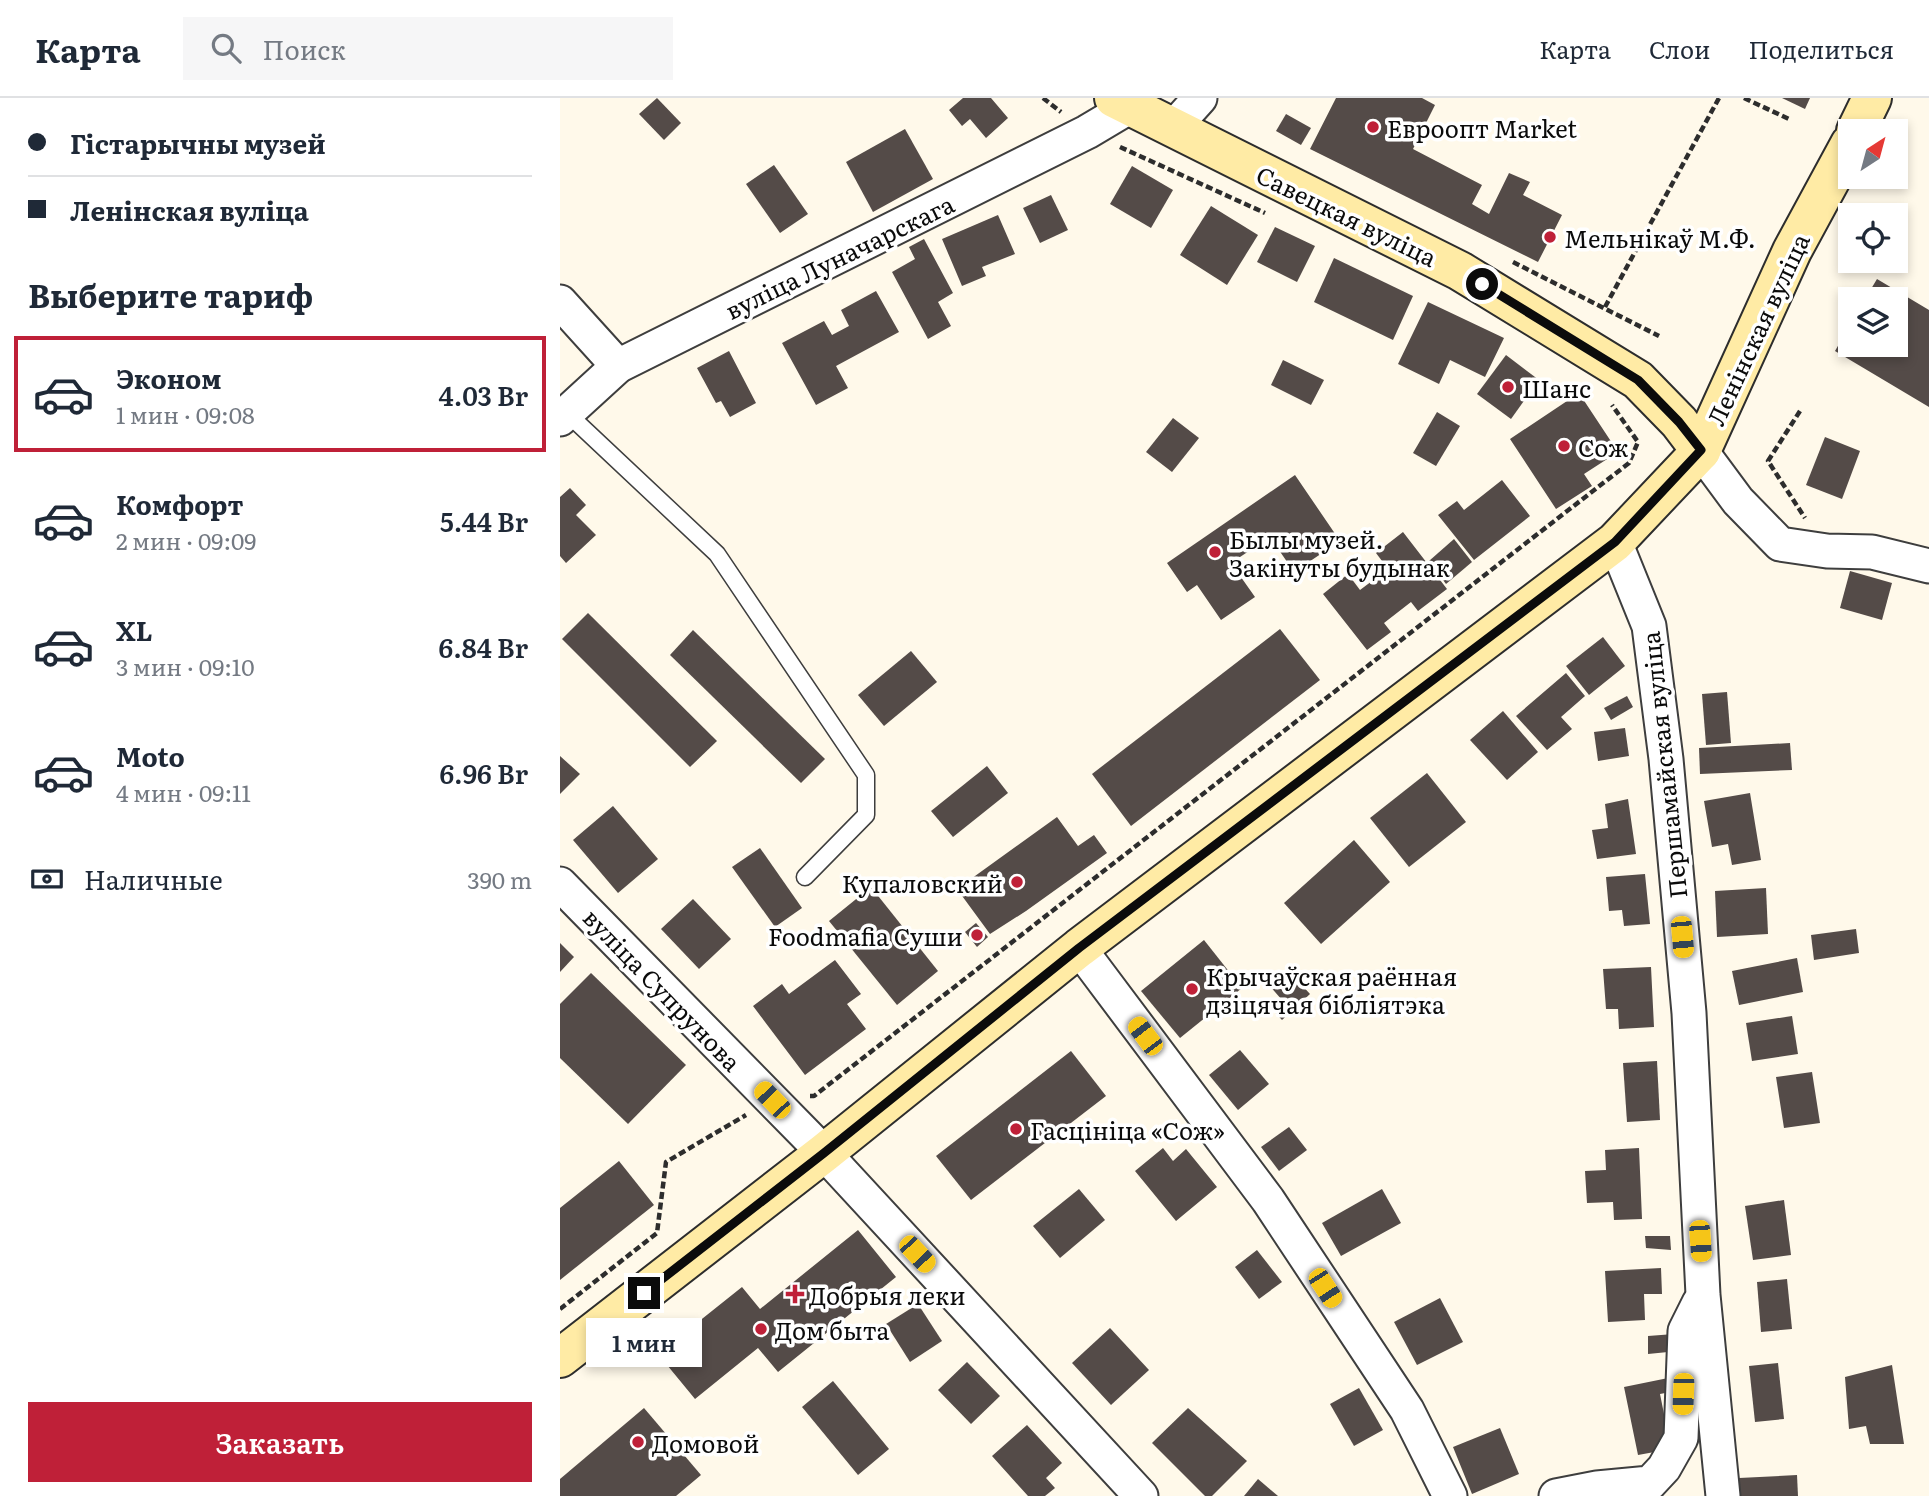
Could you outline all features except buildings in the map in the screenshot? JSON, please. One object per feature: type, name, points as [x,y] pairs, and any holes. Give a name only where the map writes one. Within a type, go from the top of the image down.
[{"type":"main road","points":[[1862,119],[1872,98]]},
{"type":"main road","name":"Савецкая вуліца","points":[[1122,103],[1460,271],[1638,380],[1679,422],[1701,450]]},
{"type":"main road","name":"Ленінская вуліца","points":[[560,1358],[824,1153],[1079,948],[1615,542],[1701,450],[1793,251],[1838,167]]},
{"type":"street","points":[[1173,128],[1200,98]]},
{"type":"street","name":"вуліца Луначарскага","points":[[564,416],[618,366],[1087,132],[1122,103]]},
{"type":"street","points":[[560,302],[618,366]]},
{"type":"street","points":[[1701,450],[1738,501],[1780,544],[1827,551],[1872,552],[1929,566]]},
{"type":"street","name":"Першамайская вуліца","points":[[1615,542],[1649,626],[1666,759],[1689,1013],[1703,1295],[1723,1496]]},
{"type":"street","name":"вуліца Супрунова","points":[[560,884],[824,1153],[1140,1496]]},
{"type":"street","points":[[1079,948],[1268,1200],[1406,1410],[1450,1496]]},
{"type":"street","points":[[1556,1496],[1597,1488],[1650,1483],[1664,1468],[1681,1438],[1685,1331],[1703,1295]]},
{"type":"lane","points":[[564,416],[717,554],[866,775],[866,815],[805,877]]},
{"type":"path","points":[[1043,98],[1087,132],[1275,218]]},
{"type":"path","points":[[1605,307],[1718,98]]},
{"type":"path","points":[[1744,98],[1791,120]]},
{"type":"path","points":[[560,1309],[657,1233],[666,1162],[772,1100],[814,1096],[1629,463],[1638,442],[1607,398]]},
{"type":"path","points":[[1800,411],[1768,461],[1827,551]]},
{"type":"place","name":"Евроопт Market","points":[[1373,127]]},
{"type":"place","name":"Мельнікаў М.Ф.","points":[[1550,237]]},
{"type":"place","name":"Шанс","points":[[1508,387]]},
{"type":"place","name":"Сож","points":[[1564,446]]},
{"type":"place","name":"Былы музей. Закінуты будынак","points":[[1215,552]]},
{"type":"place","name":"Купаловский","points":[[1017,882]]},
{"type":"place","name":"Foodmafia Суши","points":[[977,935]]},
{"type":"place","name":"Крычаўская раённая дзіцячая бібліятэка","points":[[1192,989]]},
{"type":"place","name":"Гасцініца «Сож»","points":[[1016,1129]]},
{"type":"place","name":"Добрыя леки","points":[[795,1294]]},
{"type":"place","name":"Дом быта","points":[[761,1329]]},
{"type":"place","name":"Домовой","points":[[638,1442]]},
{"type":"route","points":[[644,1293],[824,1153],[1079,948],[1615,542],[1701,450],[1679,422],[1638,380],[1482,284]]}]
